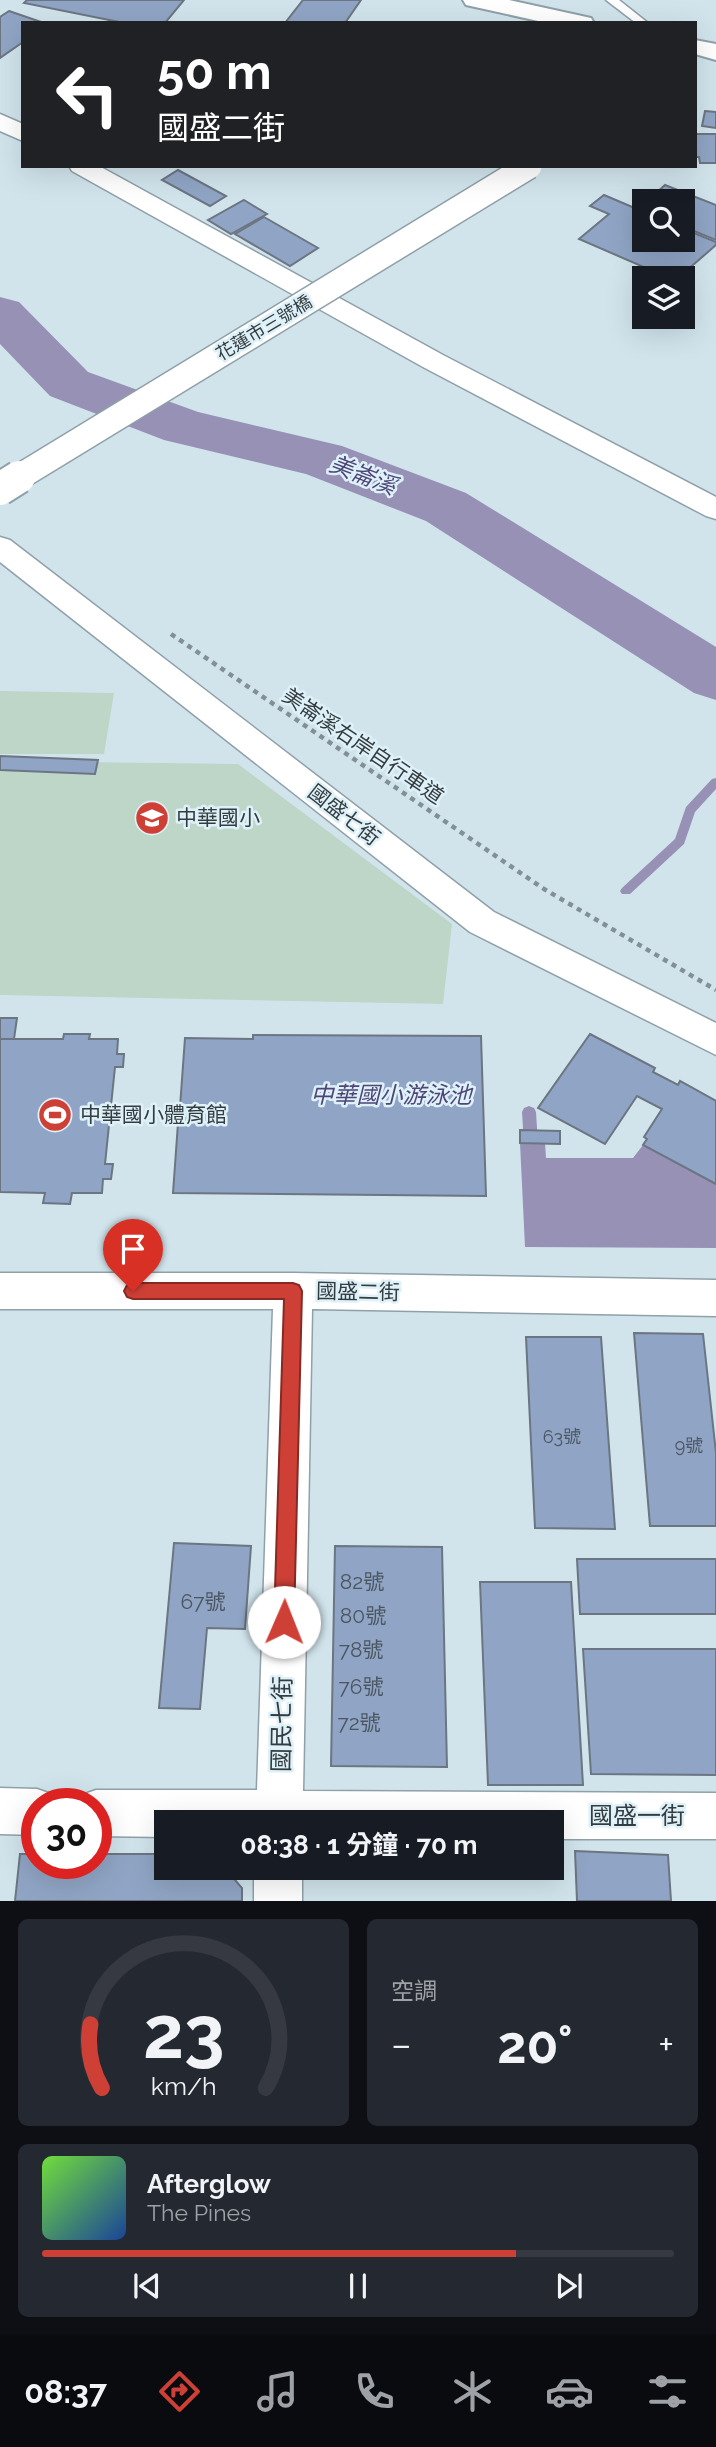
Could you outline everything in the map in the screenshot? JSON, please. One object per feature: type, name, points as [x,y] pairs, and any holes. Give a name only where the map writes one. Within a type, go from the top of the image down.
[{"type":"street","points":[[475,0],[573,21]]},
{"type":"street","points":[[0,121],[21,133]]},
{"type":"street","points":[[85,168],[433,361],[716,509]]},
{"type":"street","name":"花蓮市三號橋","points":[[0,489],[526,168]]},
{"type":"street","name":"國盛七街","points":[[0,547],[482,922],[716,1040]]},
{"type":"street","name":"國盛二街","points":[[0,1291],[293,1291],[716,1298]]},
{"type":"street","name":"國民七街","points":[[280,1810],[293,1291]]},
{"type":"street","points":[[0,1811],[21,1812]]},
{"type":"street","name":"國盛一街","points":[[112,1813],[154,1815]]},
{"type":"street","name":"國盛一街","points":[[564,1817],[716,1816]]},
{"type":"street","points":[[278,1880],[278,1901]]},
{"type":"lane","points":[[612,0],[640,21]]},
{"type":"path","name":"美崙溪右岸自行車道","points":[[165,630],[544,889],[716,990]]},
{"type":"green space","points":[[0,691],[114,693],[104,754],[0,754]]},
{"type":"green space","points":[[0,761],[238,764],[452,924],[443,1004],[0,995]]},
{"type":"shaded area","points":[[520,1143],[545,1143],[546,1158],[633,1158],[643,1145],[716,1184],[716,1248],[525,1247]]},
{"type":"building","points":[[27,0],[184,0],[167,21],[114,21],[24,3]]},
{"type":"building","points":[[303,0],[361,0],[346,21],[287,21]]},
{"type":"building","points":[[9,11],[38,21],[21,21],[21,43],[0,58],[0,17]]},
{"type":"building","points":[[705,111],[716,112],[716,128],[702,126]]},
{"type":"building","points":[[697,134],[716,134],[716,163],[700,163]]},
{"type":"building","points":[[178,170],[226,196],[210,206],[162,180]]},
{"type":"building","points":[[604,195],[632,207],[632,252],[695,252],[695,233],[716,242],[716,245],[692,266],[641,266],[579,239],[609,214],[590,206]]},
{"type":"building","points":[[695,197],[716,205],[716,240],[695,231]]},
{"type":"building","points":[[244,200],[267,214],[231,234],[208,220]]},
{"type":"building","points":[[264,217],[318,248],[290,266],[235,234]]},
{"type":"building","points":[[0,756],[98,760],[95,774],[0,770]]},
{"type":"building","points":[[0,1018],[17,1018],[14,1039],[0,1039]]},
{"type":"building","name":"中華國小體育館","points":[[64,1034],[90,1034],[89,1039],[118,1039],[117,1054],[124,1054],[123,1067],[115,1067],[105,1164],[113,1164],[111,1179],[103,1179],[102,1193],[72,1193],[70,1204],[43,1203],[45,1193],[0,1192],[0,1039],[63,1039]]},
{"type":"building","points":[[590,1034],[655,1068],[653,1072],[678,1085],[680,1081],[716,1101],[716,1184],[643,1145],[647,1139],[644,1137],[662,1109],[637,1096],[605,1144],[538,1108]]},
{"type":"building","points":[[253,1035],[481,1036],[486,1196],[173,1193],[178,1123],[172,1121],[169,1115],[173,1109],[180,1107],[185,1038],[253,1039]]},
{"type":"building","points":[[520,1130],[560,1131],[560,1144],[520,1143]]},
{"type":"building","points":[[634,1333],[703,1334],[716,1453],[716,1526],[650,1526]]},
{"type":"building","points":[[526,1337],[601,1337],[615,1529],[535,1528]]},
{"type":"building","points":[[174,1543],[251,1546],[245,1629],[207,1628],[200,1709],[159,1708]]},
{"type":"building","points":[[335,1546],[442,1547],[447,1767],[331,1766]]},
{"type":"building","points":[[577,1559],[716,1559],[716,1614],[580,1614]]},
{"type":"building","points":[[480,1582],[571,1582],[583,1785],[488,1785]]},
{"type":"building","points":[[583,1649],[716,1649],[716,1775],[591,1774]]},
{"type":"building","points":[[575,1851],[668,1855],[671,1901],[577,1901]]},
{"type":"building","points":[[20,1854],[21,1879],[112,1879],[112,1854],[154,1854],[154,1880],[235,1880],[242,1888],[242,1901],[15,1901]]},
{"type":"waterway","name":"美崙溪","points":[[0,313],[69,384],[184,427],[322,459],[446,507],[716,677]]},
{"type":"waterway","points":[[626,891],[680,841],[690,810],[716,782]]},
{"type":"waterway","points":[[529,1112],[531,1145]]},
{"type":"place","name":"中華國小","points":[[152,818]]},
{"type":"place","name":"中華國小體育館","points":[[55,1115]]},
{"type":"route","points":[[133,1291],[293,1291],[284,1622]]},
{"type":"water label","name":"中華國小游泳池","points":[[391,1095]]}]
